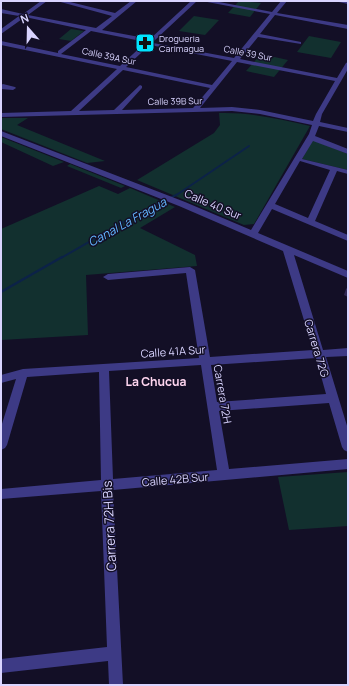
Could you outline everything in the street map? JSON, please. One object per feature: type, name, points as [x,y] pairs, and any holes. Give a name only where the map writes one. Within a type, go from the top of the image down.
[{"type":"street","points":[[1,32],[44,1]]},
{"type":"street","points":[[60,1],[116,15]]},
{"type":"street","points":[[98,30],[134,1]]},
{"type":"street","points":[[73,113],[153,42],[194,1]]},
{"type":"street","points":[[205,1],[348,27]]},
{"type":"street","points":[[195,110],[284,1]]},
{"type":"street","points":[[341,1],[348,2]]},
{"type":"street","name":"Calle 39 Sur","points":[[1,11],[236,60],[348,80]]},
{"type":"street","points":[[60,52],[90,29]]},
{"type":"street","points":[[257,35],[299,43]]},
{"type":"street","name":"Calle 39A Sur","points":[[1,43],[214,87]]},
{"type":"street","points":[[253,234],[310,137],[317,124],[318,114],[348,64]]},
{"type":"street","points":[[2,86],[13,88]]},
{"type":"street","points":[[116,112],[140,87]]},
{"type":"street","name":"Calle 39B Sur","points":[[1,115],[195,110],[251,111],[348,130]]},
{"type":"street","name":"Calle 40 Sur","points":[[1,133],[182,204],[348,275]]},
{"type":"street","points":[[310,137],[348,152]]},
{"type":"street","points":[[304,161],[348,172]]},
{"type":"street","points":[[310,222],[334,169]]},
{"type":"street","points":[[271,205],[310,222],[347,234]]},
{"type":"street","name":"Carrera 72G","points":[[287,248],[348,447]]},
{"type":"street","name":"Carrera 72H","points":[[108,277],[190,270],[224,475]]},
{"type":"street","name":"Calle 41A Sur","points":[[1,378],[23,373],[348,352]]},
{"type":"street","name":"Carrera 72H Bis","points":[[104,368],[107,485],[116,685]]},
{"type":"street","points":[[1,445],[23,373]]},
{"type":"street","points":[[213,407],[333,398]]},
{"type":"street","name":"Calle 42B Sur","points":[[1,494],[348,464]]},
{"type":"street","points":[[1,666],[115,654]]},
{"type":"green space","points":[[239,1],[261,3],[250,17],[228,13]]},
{"type":"green space","points":[[194,16],[219,20],[205,35],[179,31]]},
{"type":"green space","points":[[71,29],[84,31],[71,41],[59,39]]},
{"type":"green space","points":[[309,36],[341,42],[331,58],[297,52]]},
{"type":"green space","points":[[261,54],[288,60],[274,77],[246,71]]},
{"type":"green space","points":[[219,113],[253,115],[310,126],[254,224],[244,225],[137,180],[214,133],[220,125]]},
{"type":"green space","points":[[1,118],[28,118],[17,125],[105,161],[87,163],[1,129]]},
{"type":"green space","points":[[1,137],[64,162],[53,166],[1,142]]},
{"type":"green space","points":[[313,140],[348,154],[348,170],[302,159]]},
{"type":"green space","points":[[70,164],[125,186],[121,188],[67,166]]},
{"type":"green space","points":[[99,186],[118,194],[130,188],[175,207],[140,228],[195,255],[197,266],[86,275],[88,335],[1,340],[1,229]]},
{"type":"green space","points":[[348,472],[348,526],[289,530],[278,477]]},
{"type":"waterway","name":"Canal La Fragua","points":[[61,258],[136,215],[178,194],[249,146]]},
{"type":"waterway","name":"Canal La Fragua","points":[[1,292],[62,257]]},
{"type":"place","name":"Drogueria Carimagua","points":[[145,43]]},
{"type":"district","name":"La Chucua","points":[[156,381]]}]
